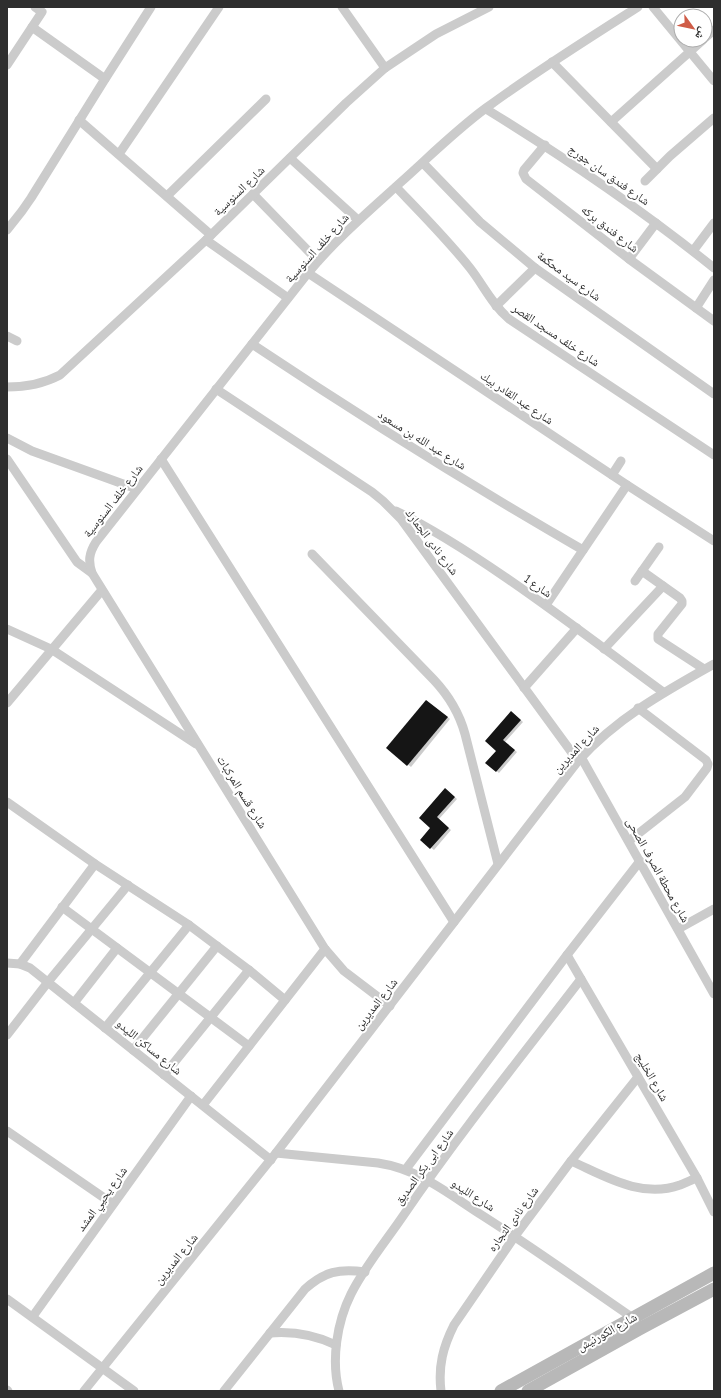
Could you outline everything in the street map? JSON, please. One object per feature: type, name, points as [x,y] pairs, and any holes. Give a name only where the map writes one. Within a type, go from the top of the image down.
[{"type":"street","points":[[7,230],[22,211],[151,7]]},
{"type":"street","points":[[119,154],[219,7]]},
{"type":"street","points":[[342,7],[385,68]]},
{"type":"street","name":"شارع السنوسية","points":[[7,387],[40,384],[60,374],[209,237],[346,103],[385,68],[436,34],[489,7]]},
{"type":"street","name":"شارع خلف السنوسية","points":[[92,573],[90,557],[96,542],[318,261],[358,220],[463,126],[552,62],[638,7]]},
{"type":"street","points":[[652,7],[714,81]]},
{"type":"street","points":[[7,65],[32,27],[41,9]]},
{"type":"street","points":[[32,27],[105,79]]},
{"type":"street","points":[[611,122],[694,48]]},
{"type":"street","points":[[552,62],[657,169]]},
{"type":"street","points":[[167,196],[266,99]]},
{"type":"street","name":"شارع فندق سان جورج","points":[[486,109],[545,145],[656,223],[714,268]]},
{"type":"street","points":[[645,182],[683,144],[714,118]]},
{"type":"street","points":[[79,120],[167,196],[209,237],[288,298]]},
{"type":"street","name":"شارع فندق بركه","points":[[545,145],[524,170],[524,176],[629,259],[714,321]]},
{"type":"street","points":[[290,158],[358,220]]},
{"type":"street","name":"شارع سيد محكمة","points":[[423,163],[480,222],[535,268],[714,394]]},
{"type":"street","name":"شارع خلف مسجد القصر","points":[[396,186],[465,261],[496,306],[509,319],[714,455]]},
{"type":"street","points":[[253,194],[318,261]]},
{"type":"street","points":[[629,259],[656,223]]},
{"type":"street","points":[[693,251],[714,223]]},
{"type":"street","points":[[496,306],[535,268]]},
{"type":"street","name":"شارع عبد القادر بيك","points":[[308,272],[627,485],[714,541]]},
{"type":"street","points":[[696,308],[714,280]]},
{"type":"street","points":[[7,336],[17,341]]},
{"type":"street","name":"شارع عبد الله بن مسعود","points":[[252,344],[397,439],[583,550]]},
{"type":"street","name":"شارع نادى الجمارك","points":[[216,389],[372,492],[393,510],[524,688],[580,759]]},
{"type":"street","points":[[7,438],[32,451],[137,489]]},
{"type":"street","points":[[7,458],[77,562],[92,573]]},
{"type":"street","points":[[161,459],[454,922]]},
{"type":"street","points":[[612,475],[621,461]]},
{"type":"street","points":[[546,605],[627,485]]},
{"type":"street","name":"شارع 1","points":[[393,510],[415,520],[456,544],[546,605],[663,692]]},
{"type":"street","points":[[635,581],[659,548]]},
{"type":"street","points":[[312,554],[445,691],[454,704],[465,734],[498,864]]},
{"type":"street","points":[[642,571],[680,598],[683,602],[659,633],[658,639],[704,669]]},
{"type":"street","name":"شارع قسم المركبات","points":[[92,573],[325,949],[344,971],[390,1006]]},
{"type":"street","points":[[604,649],[663,586]]},
{"type":"street","points":[[7,703],[102,590]]},
{"type":"street","points":[[524,688],[577,628]]},
{"type":"street","points":[[7,629],[52,649],[199,746]]},
{"type":"street","name":"شارع المديرين","points":[[84,1391],[274,1156],[580,759],[615,726],[638,708],[663,692],[714,664]]},
{"type":"street","points":[[629,841],[685,797],[708,764],[706,760],[638,708]]},
{"type":"street","name":"شارع محطة الصرف الصحى","points":[[580,759],[629,841],[714,994]]},
{"type":"street","points":[[7,802],[95,864],[188,925],[249,970],[285,1000]]},
{"type":"street","name":"شارع ابى بكر الصديق","points":[[406,1169],[567,955],[640,861]]},
{"type":"street","points":[[20,964],[95,864]]},
{"type":"street","points":[[7,1035],[91,928],[128,885]]},
{"type":"street","points":[[62,907],[249,1046]]},
{"type":"street","points":[[678,929],[714,909]]},
{"type":"street","points":[[105,1028],[188,925]]},
{"type":"street","points":[[133,1050],[217,946]]},
{"type":"street","points":[[74,1003],[117,948]]},
{"type":"street","points":[[203,1105],[325,949]]},
{"type":"street","name":"شارع الخليج","points":[[567,955],[697,1178],[714,1212]]},
{"type":"street","name":"شارع مساكن الليدو","points":[[7,963],[20,964],[30,968],[191,1096],[274,1156]]},
{"type":"street","points":[[164,1075],[249,970]]},
{"type":"street","name":"شارع ابى بكر الصديق","points":[[339,1391],[336,1366],[336,1345],[344,1313],[351,1294],[427,1180],[581,979]]},
{"type":"street","name":"شارع نادى التجاره","points":[[441,1391],[441,1356],[446,1340],[454,1325],[515,1236],[571,1161],[638,1077]]},
{"type":"street","name":"شارع يحيي المشد","points":[[33,1316],[191,1096]]},
{"type":"street","points":[[7,1131],[113,1204]]},
{"type":"street","name":"شارع الليدو","points":[[274,1156],[378,1163],[406,1169],[427,1180],[515,1236],[633,1318]]},
{"type":"street","points":[[571,1161],[624,1185],[642,1189],[660,1189],[678,1185],[697,1178]]},
{"type":"street","points":[[224,1391],[304,1289],[314,1280],[339,1270],[365,1272]]},
{"type":"street","name":"شارع الكورنيش","points":[[501,1391],[714,1273]]},
{"type":"street","name":"شارع الكورنيش","points":[[528,1391],[714,1289]]},
{"type":"street","points":[[7,1299],[33,1316],[134,1391]]},
{"type":"street","points":[[270,1333],[293,1332],[326,1340],[336,1345]]},
{"type":"building","points":[[426,700],[448,717],[407,766],[386,748]]},
{"type":"building","points":[[511,711],[521,720],[503,740],[515,750],[496,772],[485,763],[496,751],[485,741]]},
{"type":"building","points":[[445,788],[455,797],[437,817],[449,828],[430,849],[420,840],[430,828],[419,818]]}]
